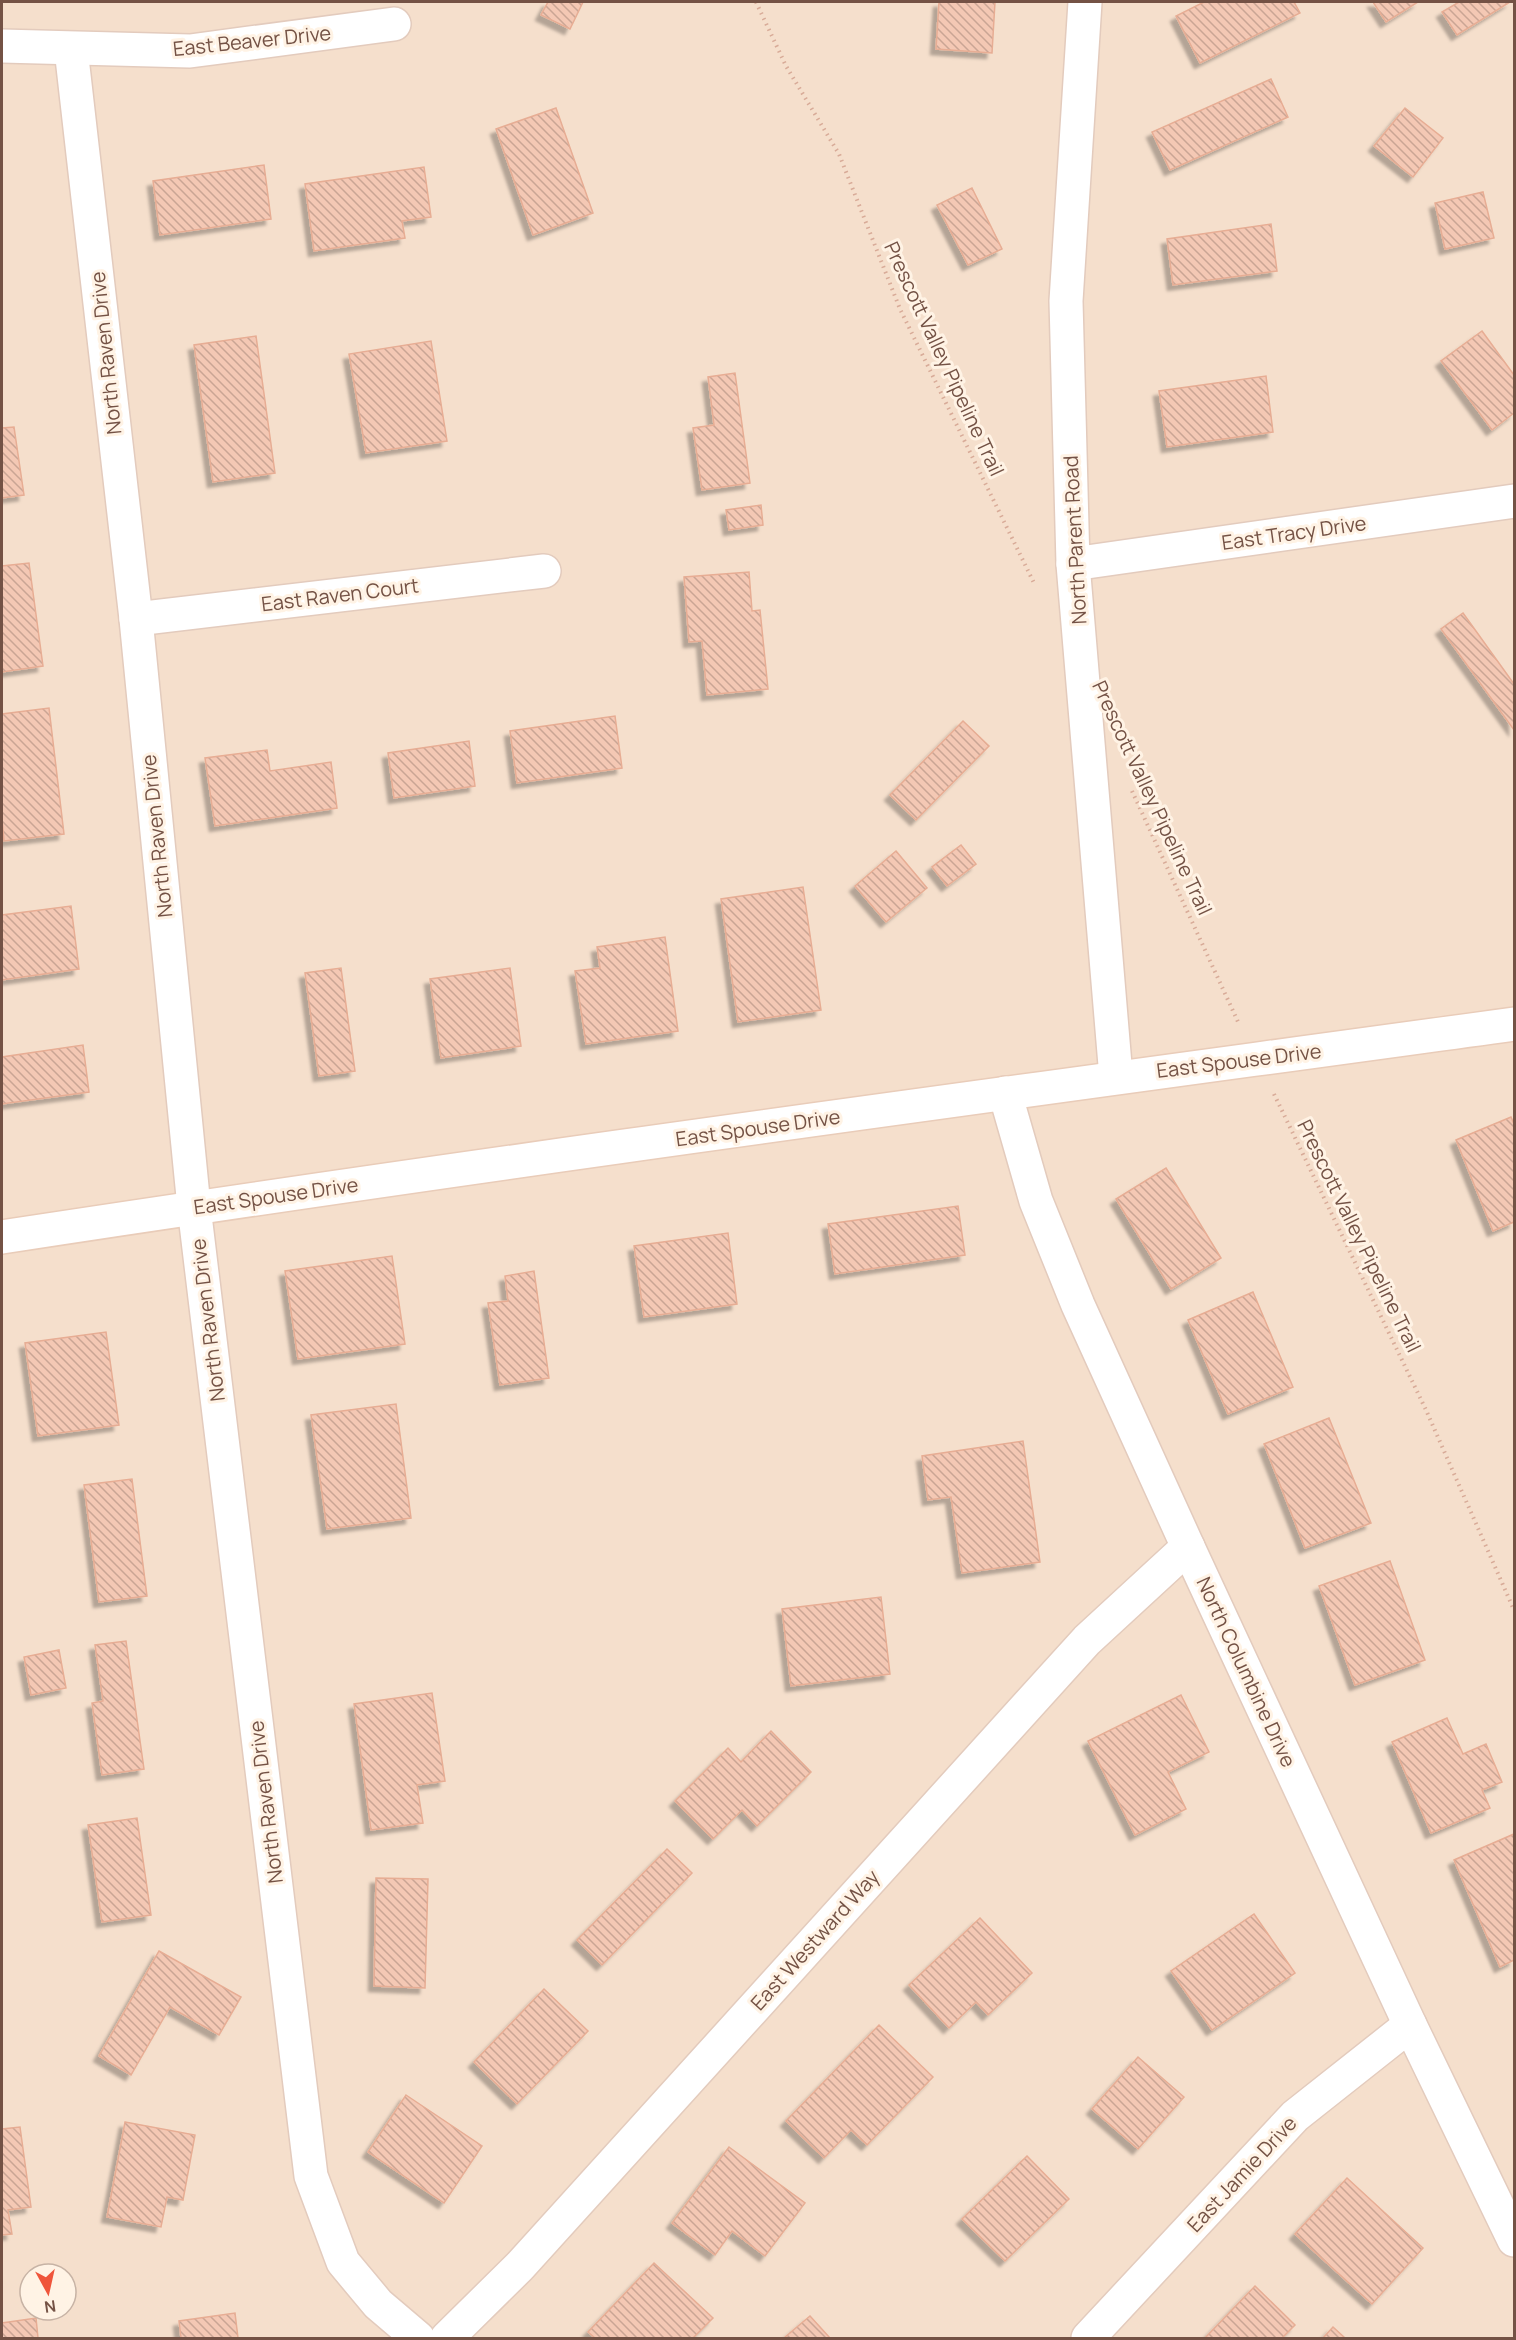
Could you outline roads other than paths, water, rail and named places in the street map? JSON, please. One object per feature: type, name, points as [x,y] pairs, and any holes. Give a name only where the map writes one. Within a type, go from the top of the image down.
[{"type":"street","name":"North Parent Road","points":[[1085,2],[1066,301],[1074,564],[1116,1077]]},
{"type":"street","name":"East Beaver Drive","points":[[2,46],[190,51],[394,24]]},
{"type":"street","name":"North Raven Drive","points":[[71,49],[136,619],[194,1207],[311,2176],[343,2262],[378,2304],[418,2338]]},
{"type":"street","name":"East Tracy Drive","points":[[1074,564],[1515,501]]},
{"type":"street","name":"East Raven Court","points":[[136,619],[544,571]]},
{"type":"street","name":"East Spouse Drive","points":[[2,1237],[194,1207],[1116,1077],[1515,1024]]},
{"type":"street","name":"North Columbine Drive","points":[[1005,1093],[1036,1201],[1078,1305],[1410,2025],[1515,2240]]},
{"type":"street","name":"East Westward Way","points":[[447,2338],[520,2266],[1087,1640],[1188,1547]]},
{"type":"street","name":"East Jamie Drive","points":[[1088,2338],[1295,2116],[1410,2025]]}]
